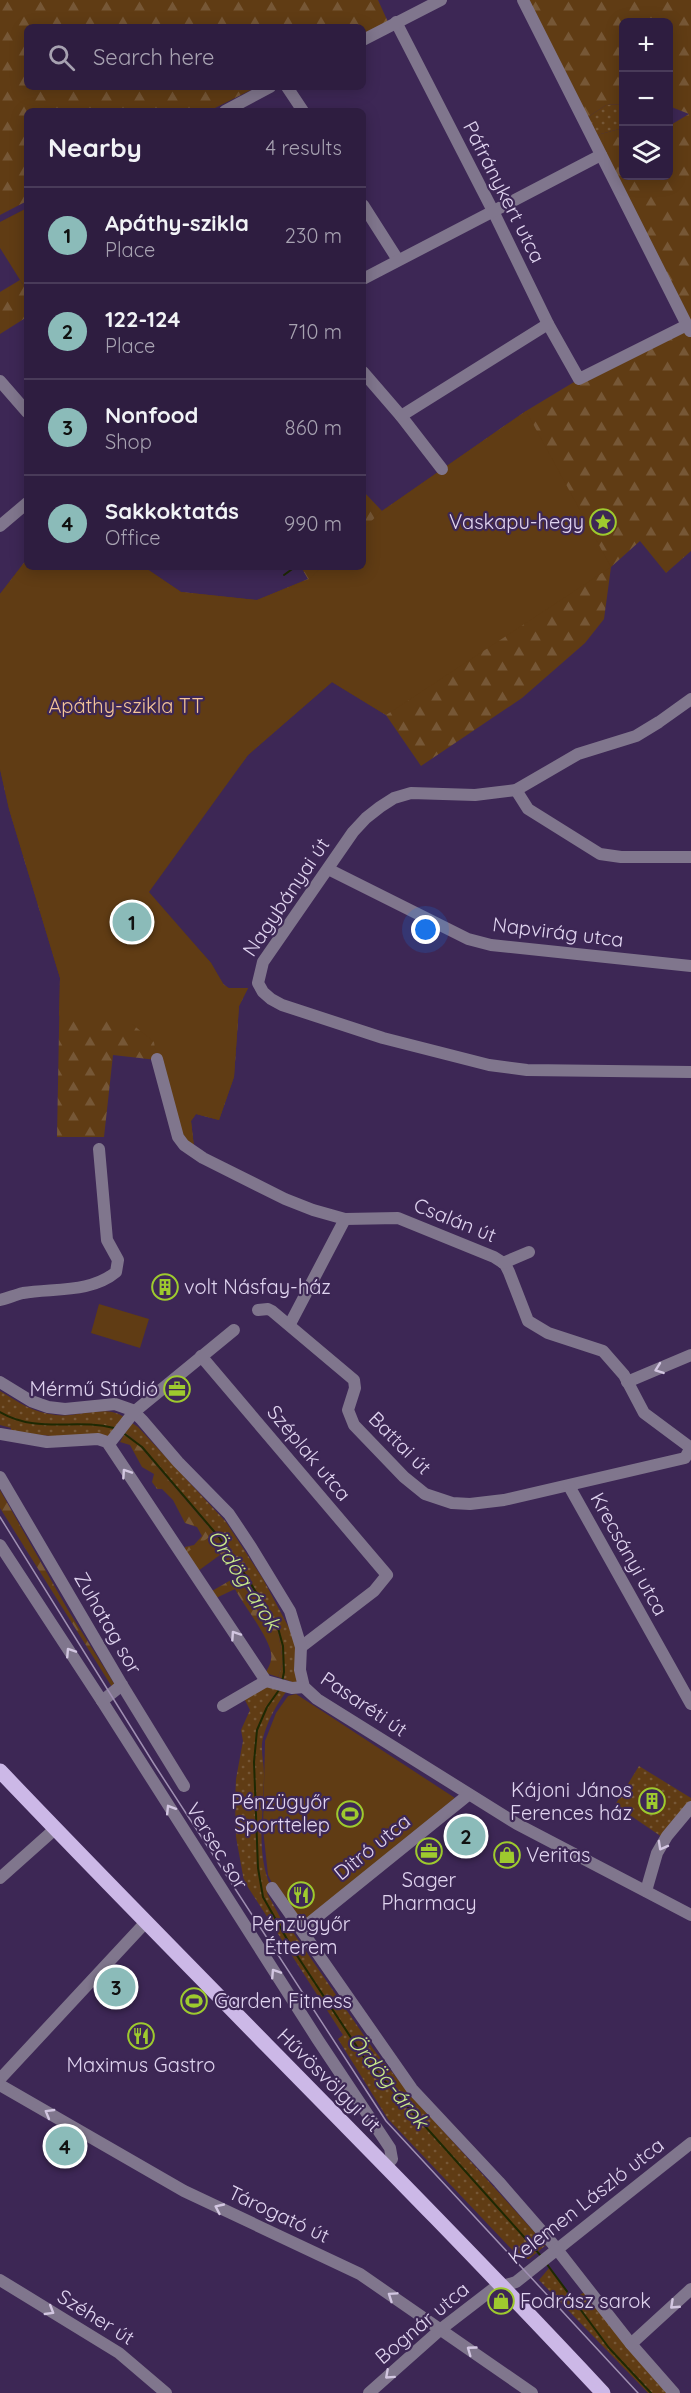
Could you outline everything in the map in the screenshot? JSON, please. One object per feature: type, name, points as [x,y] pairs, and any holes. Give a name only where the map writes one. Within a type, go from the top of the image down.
[{"type":"main road","name":"Hűvösvölgyi út","points":[[0,1771],[145,1923],[502,2285],[603,2393]]},
{"type":"street","points":[[366,38],[441,0]]},
{"type":"street","points":[[523,0],[689,329]]},
{"type":"street","name":"Páfránykert utca","points":[[396,22],[548,324],[579,379],[689,329]]},
{"type":"street","points":[[231,108],[264,90]]},
{"type":"street","points":[[289,90],[301,108]]},
{"type":"street","points":[[366,277],[601,155]]},
{"type":"street","points":[[366,210],[398,260]]},
{"type":"street","points":[[401,416],[548,324]]},
{"type":"street","points":[[366,375],[401,416],[441,469]]},
{"type":"street","points":[[0,381],[24,409]]},
{"type":"street","points":[[0,526],[21,511]]},
{"type":"street","name":"Nagybányai út","points":[[691,699],[636,736],[578,754],[516,790],[475,795],[411,793],[394,798],[366,818],[353,832],[262,962],[258,983],[262,992],[282,1005],[382,1038],[489,1065],[527,1070],[691,1072]]},
{"type":"street","points":[[516,790],[528,809],[600,854],[621,857],[691,857]]},
{"type":"street","name":"Napvirág utca","points":[[328,869],[468,939],[491,945],[691,966]]},
{"type":"street","name":"Csalán út","points":[[157,1059],[178,1137],[184,1145],[203,1158],[285,1199],[345,1219],[398,1218],[487,1253],[503,1263],[509,1272],[528,1321],[548,1333],[603,1351],[614,1361],[644,1413],[691,1448]]},
{"type":"street","points":[[0,1300],[20,1294],[69,1289],[102,1281],[116,1272],[118,1260],[107,1240],[99,1149]]},
{"type":"street","points":[[258,1310],[268,1309],[290,1324],[345,1219]]},
{"type":"street","points":[[503,1263],[529,1252]]},
{"type":"street","name":"Battai út","points":[[290,1324],[354,1380],[355,1388],[348,1410],[354,1425],[404,1477],[425,1494],[452,1503],[470,1504],[504,1500],[569,1486],[685,1458],[691,1448]]},
{"type":"street","points":[[112,1441],[131,1417],[234,1330]]},
{"type":"street","points":[[627,1382],[691,1355]]},
{"type":"street","name":"Széplak utca","points":[[201,1356],[387,1575],[374,1591],[301,1647]]},
{"type":"street","points":[[0,1382],[31,1401],[54,1408],[111,1404],[122,1406],[131,1417]]},
{"type":"street","name":"Pasaréti út","points":[[131,1417],[229,1514],[251,1547],[290,1611],[301,1647],[298,1687],[517,1824],[691,1915]]},
{"type":"street","points":[[0,1434],[62,1442],[98,1439],[112,1441],[267,1681]]},
{"type":"street","name":"Zuhatag sor","points":[[0,1477],[184,1786]]},
{"type":"street","name":"Krecsányi utca","points":[[569,1486],[691,1704]]},
{"type":"street","name":"Versec sor","points":[[0,1545],[318,2040],[390,2148],[392,2159],[385,2167]]},
{"type":"street","points":[[224,1706],[267,1681],[298,1687]]},
{"type":"street","points":[[102,1701],[122,1685]]},
{"type":"street","name":"Ditró utca","points":[[302,1929],[468,1795]]},
{"type":"street","points":[[646,1891],[657,1854],[667,1836],[691,1807]]},
{"type":"street","points":[[0,1878],[55,1829]]},
{"type":"street","points":[[272,1888],[412,2089],[499,2182],[631,2344],[674,2393]]},
{"type":"street","points":[[0,2079],[145,1923]]},
{"type":"street","name":"Tárogató út","points":[[0,2085],[184,2191],[360,2274],[532,2393]]},
{"type":"street","name":"Kelemen László utca","points":[[502,2285],[516,2282],[691,2143]]},
{"type":"street","name":"Széher út","points":[[0,2280],[119,2353],[166,2393]]},
{"type":"street","name":"Bognár utca","points":[[369,2393],[441,2329],[493,2289],[502,2285]]},
{"type":"street","points":[[631,2344],[691,2289]]},
{"type":"green space","points":[[0,0],[378,0],[388,22],[366,33],[366,24],[24,24],[24,90],[251,90],[215,108],[24,108],[24,203],[0,215]]},
{"type":"green space","name":"Apáthy-szikla TT","points":[[523,0],[691,0],[691,551],[666,573],[640,541],[611,567],[604,619],[585,643],[522,698],[421,766],[386,715],[332,682],[248,755],[207,810],[113,842],[162,920],[181,930],[211,963],[222,983],[232,991],[248,988],[239,1006],[234,1077],[219,1120],[196,1114],[191,1121],[194,1147],[157,1060],[113,1055],[104,1137],[57,1137],[60,978],[9,809],[0,769],[0,594],[24,563],[24,570],[148,570],[181,592],[257,600],[308,579],[303,570],[366,570],[366,494],[382,511],[526,411],[579,379],[687,325]]},
{"type":"green space","points":[[619,104],[619,129],[597,135],[588,117],[606,105]]},
{"type":"green space","points":[[24,210],[24,286],[0,248],[0,222]]},
{"type":"green space","points":[[20,280],[24,286],[24,319],[0,334],[0,292]]},
{"type":"green space","name":"Apáthy-szikla TT","points":[[526,411],[611,567],[386,715],[332,682],[248,755],[149,892],[211,963],[224,985],[229,988],[248,988],[239,1006],[234,1077],[219,1120],[196,1114],[191,1121],[194,1147],[183,1139],[157,1059],[154,1042],[132,1024],[116,1016],[59,1016],[60,978],[9,809],[0,769],[0,594],[24,563],[24,570],[148,570],[181,592],[257,600],[309,579],[319,570],[366,570],[366,526],[382,511]]},
{"type":"green space","points":[[99,1304],[149,1319],[140,1348],[91,1333]]},
{"type":"green space","points":[[0,1391],[26,1406],[48,1414],[65,1415],[101,1411],[118,1414],[125,1418],[111,1436],[51,1436],[11,1432],[11,1428],[0,1425]]},
{"type":"green space","points":[[132,1423],[226,1522],[263,1579],[296,1641],[298,1681],[295,1683],[278,1677],[283,1662],[278,1631],[221,1542],[132,1437],[125,1433]]},
{"type":"green space","points":[[125,1433],[132,1437],[221,1542],[278,1631],[283,1662],[278,1677],[266,1673],[271,1652],[258,1624],[235,1589],[216,1598],[212,1591],[236,1577],[213,1543],[204,1551],[184,1557],[185,1547],[194,1545],[202,1536],[197,1527],[185,1523],[173,1500],[162,1489],[157,1489],[152,1482],[154,1474],[142,1467],[130,1445],[120,1442]]},
{"type":"green space","points":[[0,1490],[68,1610],[115,1685],[112,1687],[0,1508]]},
{"type":"green space","points":[[208,1538],[220,1555],[198,1571],[186,1553]]},
{"type":"green space","points":[[266,1683],[288,1689],[270,1718],[262,1742],[264,1774],[262,1846],[266,1874],[271,1888],[267,1893],[286,1928],[290,1928],[374,2050],[409,2093],[546,2245],[529,2259],[521,2259],[388,2119],[338,2039],[343,2035],[244,1881],[236,1837],[235,1802],[236,1779],[243,1741],[241,1730],[250,1710],[244,1698]]},
{"type":"green space","name":"Pénzügyőr Sporttelep","points":[[296,1694],[455,1798],[301,1924],[276,1891],[268,1875],[263,1829],[265,1741],[276,1713],[288,1696]]},
{"type":"green space","points":[[639,1766],[691,1798],[662,1837],[615,1805]]},
{"type":"green space","points":[[550,2267],[572,2300],[586,2291],[669,2393],[648,2393],[539,2280]]},
{"type":"waterway","points":[[284,575],[291,570]]},
{"type":"waterway","name":"Ördög-árok","points":[[0,1412],[14,1419],[42,1424],[85,1424],[114,1428]]},
{"type":"waterway","name":"Ördög-árok","points":[[122,1432],[142,1447],[218,1536],[246,1576],[278,1628],[283,1646],[282,1682]]},
{"type":"waterway","name":"Ördög-árok","points":[[279,1690],[267,1707],[257,1730],[254,1762],[258,1868],[263,1897],[292,1948],[365,2059],[541,2256]]},
{"type":"waterway","name":"Ördög-árok","points":[[546,2263],[609,2348],[651,2393]]},
{"type":"tram line","points":[[0,1517],[154,1764],[386,2121],[638,2393]]},
{"type":"place","name":"Vaskapu-hegy","points":[[603,522]]},
{"type":"place","name":"Apáthy-szikla","points":[[132,922]]},
{"type":"place","name":"volt Násfay-ház","points":[[165,1287]]},
{"type":"place","name":"Mérmű Stúdió","points":[[177,1389]]},
{"type":"place","name":"Kájoni János Ferences ház","points":[[652,1801]]},
{"type":"place","name":"Pénzügyőr Sporttelep","points":[[350,1814]]},
{"type":"place","name":"122-124","points":[[466,1836]]},
{"type":"place","name":"Sager Pharmacy","points":[[429,1851]]},
{"type":"place","name":"Veritas","points":[[507,1855]]},
{"type":"place","name":"Pénzügyőr Étterem","points":[[301,1895]]},
{"type":"place","name":"Nonfood","points":[[116,1987]]},
{"type":"place","name":"Garden Fitness","points":[[194,2001]]},
{"type":"place","name":"Maximus Gastro","points":[[141,2036]]},
{"type":"place","name":"Sakkoktatás","points":[[65,2146]]},
{"type":"place","name":"Fodrász sarok","points":[[501,2301]]}]
